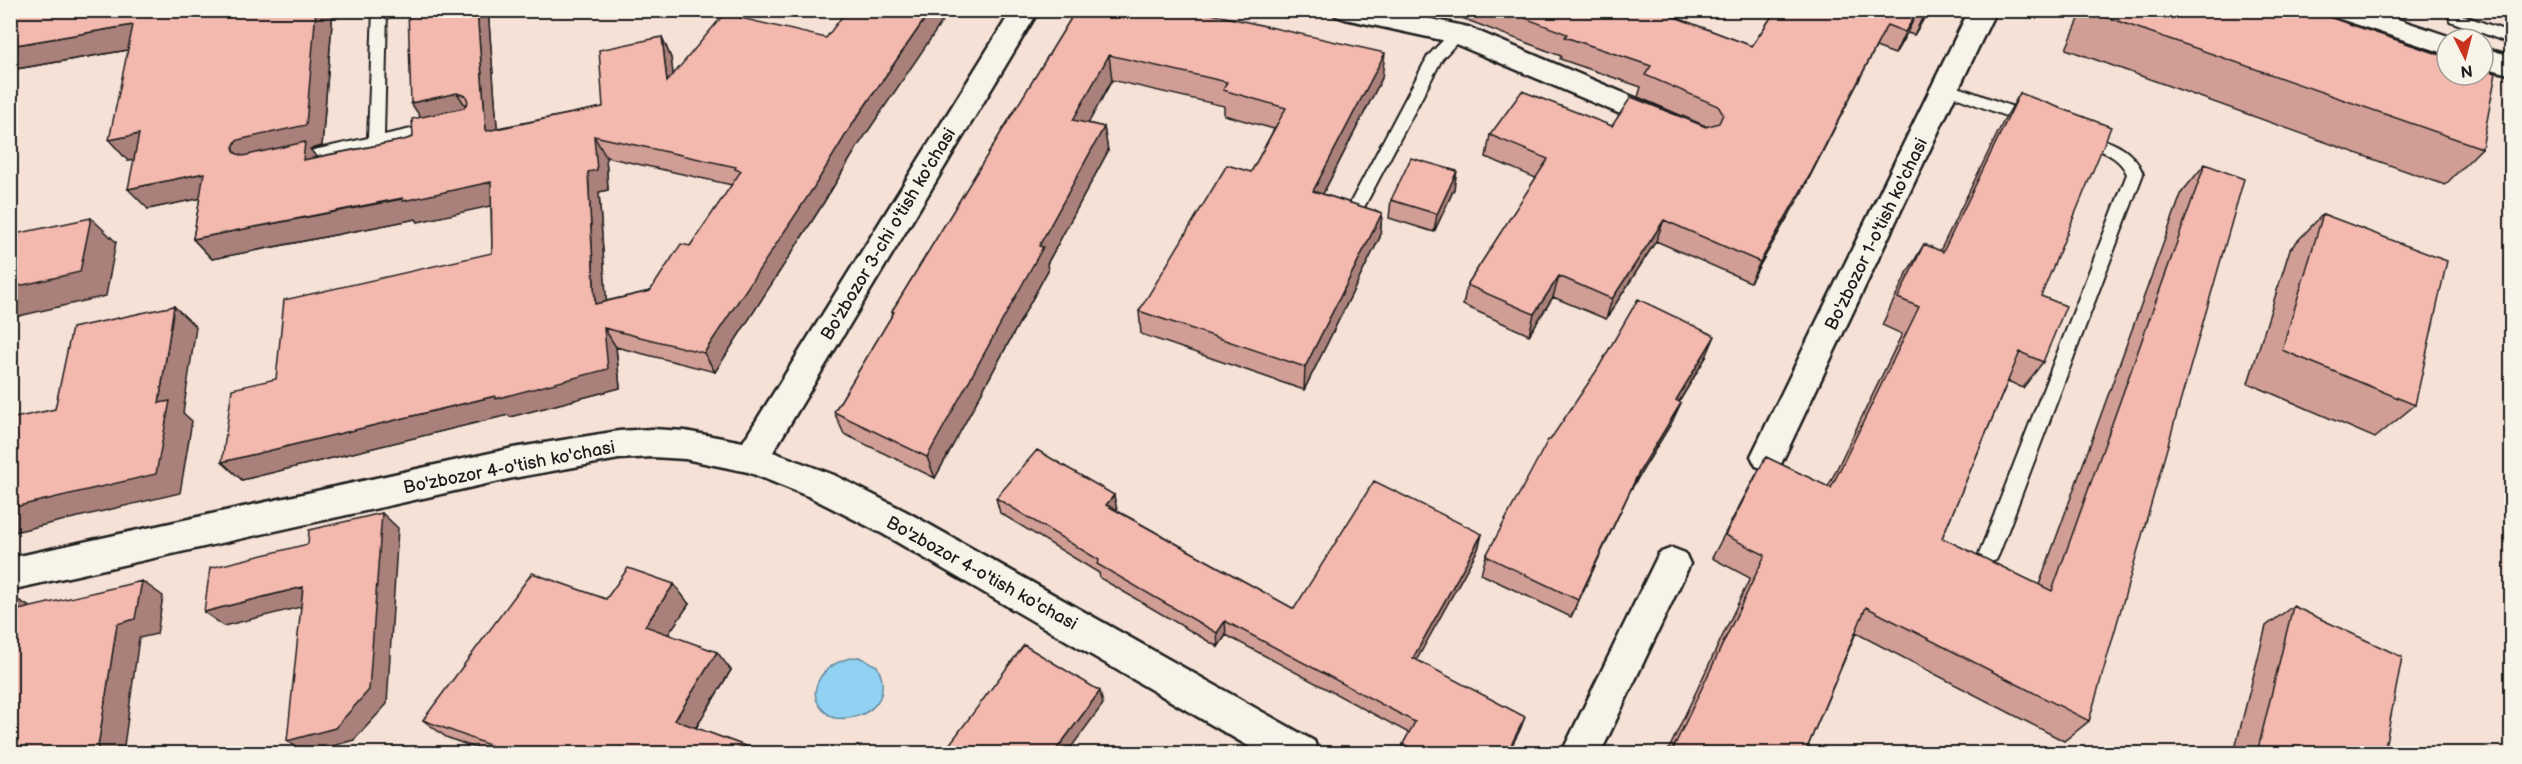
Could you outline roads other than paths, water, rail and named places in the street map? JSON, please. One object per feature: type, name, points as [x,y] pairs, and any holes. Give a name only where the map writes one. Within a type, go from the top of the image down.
[{"type":"street","name":"Bo'zbozor 3-chi o'tish ko'chasi","points":[[752,458],[1026,10]]},
{"type":"street","points":[[1345,10],[1458,34],[1688,132]]},
{"type":"street","name":"Bo'zbozor 1-o'tish ko'chasi","points":[[1768,456],[1983,10]]},
{"type":"street","points":[[2340,10],[2435,41]]},
{"type":"street","points":[[2495,61],[2511,66]]},
{"type":"street","name":"Bo'zbozor 4-o'tish ko'chasi","points":[[10,574],[513,463],[619,445],[652,443],[685,445],[752,458],[822,486],[895,523],[1300,753]]},
{"type":"street","points":[[1580,753],[1672,564]]},
{"type":"lane","points":[[376,142],[380,10]]},
{"type":"lane","points":[[2455,10],[2455,18],[2511,39]]},
{"type":"lane","points":[[1355,209],[1436,56],[1458,34]]},
{"type":"lane","points":[[1947,88],[2044,124]]},
{"type":"lane","points":[[283,162],[450,126]]},
{"type":"lane","points":[[1989,554],[2135,174],[2133,167],[2120,154],[2066,132]]},
{"type":"water","points":[[859,657],[877,666],[881,678],[880,698],[867,712],[846,718],[834,718],[822,709],[817,700],[816,690],[819,680],[825,671],[835,664]]}]
